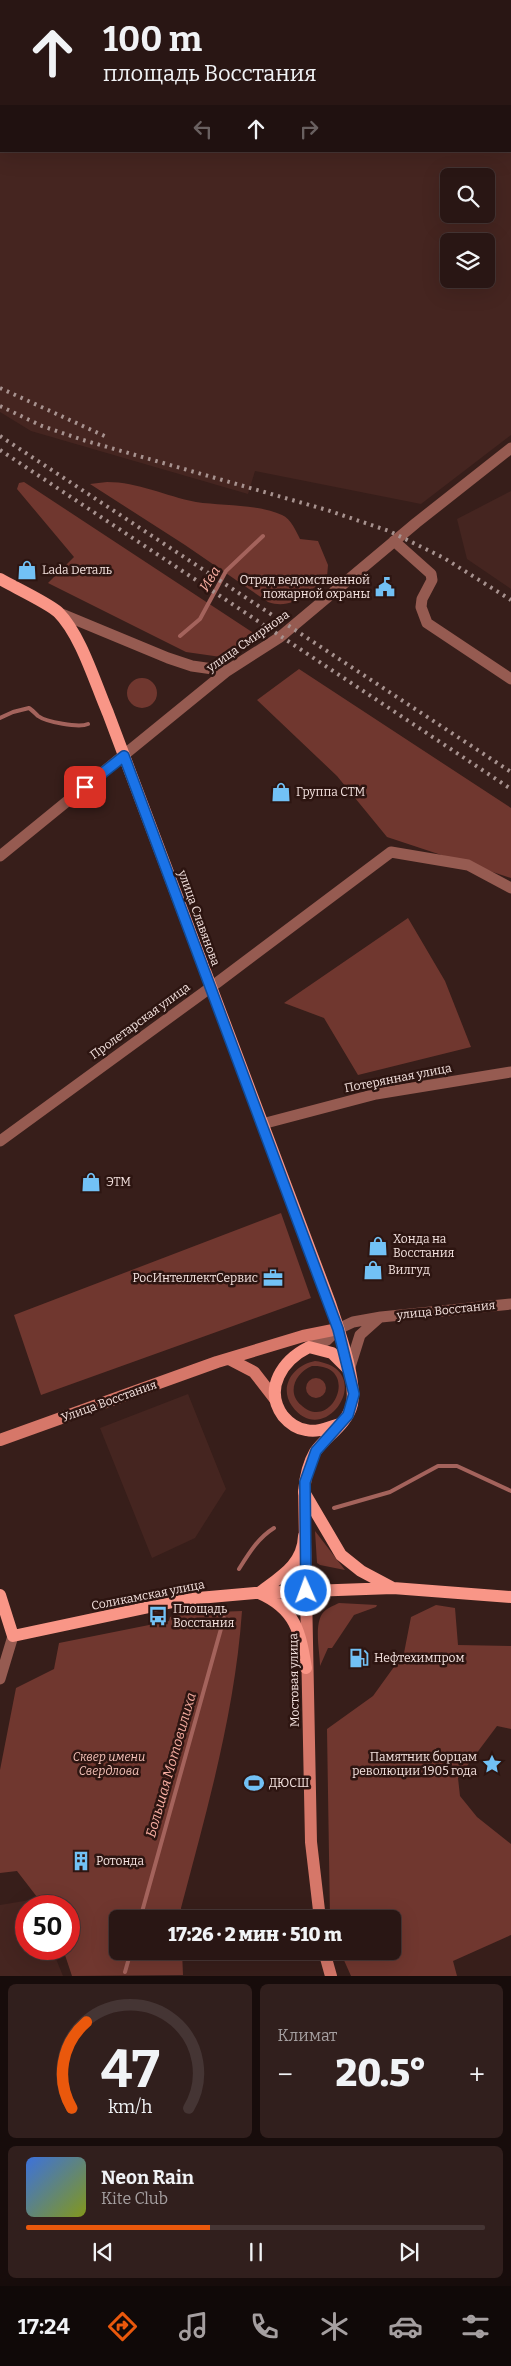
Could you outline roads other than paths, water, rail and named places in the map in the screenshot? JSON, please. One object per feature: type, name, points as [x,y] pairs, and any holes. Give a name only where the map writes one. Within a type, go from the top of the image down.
[{"type":"main road","name":"улица Славянова","points":[[0,580],[57,612],[72,632],[84,656],[124,756],[338,1329]]},
{"type":"main road","points":[[338,1329],[349,1370],[354,1394],[352,1406],[343,1423],[318,1431],[295,1427],[286,1420],[275,1399],[275,1386],[280,1374],[295,1354],[309,1347],[332,1353],[349,1370]]},
{"type":"main road","name":"Мостовая улица","points":[[304,1492],[310,1462],[316,1451],[343,1423]]},
{"type":"main road","name":"Соликамская улица","points":[[304,1492],[341,1555],[360,1571],[393,1588]]},
{"type":"main road","points":[[304,1536],[304,1548],[293,1567],[259,1593],[270,1598],[290,1616],[300,1635],[306,1668]]},
{"type":"main road","name":"Соликамская улица","points":[[14,1636],[187,1599],[259,1593],[393,1588],[511,1596]]},
{"type":"main road","points":[[0,1595],[14,1636]]},
{"type":"street","name":"улица Смирнова","points":[[0,856],[227,671],[280,637],[394,541],[511,448]]},
{"type":"street","points":[[394,541],[431,574],[432,580],[422,599],[421,607],[427,623],[511,679]]},
{"type":"street","points":[[57,612],[168,658],[192,666],[227,671]]},
{"type":"street","name":"Пролетарская улица","points":[[0,1141],[392,852],[468,865],[511,888]]},
{"type":"street","name":"Потерянная улица","points":[[262,1124],[376,1094],[511,1072]]},
{"type":"street","name":"улица Восстания","points":[[309,1347],[328,1340],[338,1329],[353,1322],[380,1317],[511,1304]]},
{"type":"street","name":"улица Восстания","points":[[349,1370],[360,1335],[380,1317]]},
{"type":"street","points":[[223,1361],[303,1336],[338,1329]]},
{"type":"street","points":[[254,1351],[309,1347]]},
{"type":"street","points":[[223,1361],[254,1372],[275,1399]]},
{"type":"street","name":"Улица Восстания","points":[[0,1440],[223,1361]]},
{"type":"street","name":"Мостовая улица","points":[[304,1492],[306,1668],[311,1842],[319,1910]]},
{"type":"street","points":[[0,1679],[14,1636]]},
{"type":"street","name":"Соликамская улица","points":[[0,1639],[14,1636]]},
{"type":"street","points":[[327,1960],[331,1976]]},
{"type":"waterway","name":"Ива","points":[[180,636],[200,619],[226,571],[263,536]]},
{"type":"waterway","name":"Ива","points":[[0,718],[29,708],[38,716],[48,720],[70,725],[88,724]]},
{"type":"waterway","name":"Большая Мотовилиха","points":[[334,1508],[390,1492],[438,1466],[457,1466],[511,1491]]},
{"type":"waterway","name":"Большая Мотовилиха","points":[[239,1569],[259,1541],[274,1528]]},
{"type":"waterway","name":"Большая Мотовилиха","points":[[143,1910],[224,1618]]},
{"type":"waterway","name":"Большая Мотовилиха","points":[[125,1972],[128,1960]]},
{"type":"railway","points":[[0,388],[109,438]]},
{"type":"railway","points":[[0,406],[42,426],[83,440],[327,510],[389,531],[444,558],[511,600]]},
{"type":"railway","points":[[0,436],[511,772]]},
{"type":"railway","points":[[0,450],[511,789]]},
{"type":"place","name":"Lada Dеталь","points":[[27,570]]},
{"type":"place","name":"Отряд ведомственной пожарной охраны","points":[[385,587]]},
{"type":"place","name":"Группа СТМ","points":[[281,792]]},
{"type":"place","name":"ЭТМ","points":[[91,1182]]},
{"type":"place","name":"Хонда на Восстания","points":[[378,1246]]},
{"type":"place","name":"Вилгуд","points":[[373,1270]]},
{"type":"place","name":"РосИнтеллектСервис","points":[[273,1278]]},
{"type":"place","name":"Площадь Восстания","points":[[158,1616]]},
{"type":"place","name":"Нефтехимпром","points":[[359,1658]]},
{"type":"place","name":"Памятник борцам революции 1905 года","points":[[492,1764]]},
{"type":"place","name":"ДЮСШ","points":[[254,1783]]},
{"type":"place","name":"Ротонда","points":[[81,1861]]},
{"type":"park label","name":"Сквер имени Свердлова","points":[[109,1764]]}]
